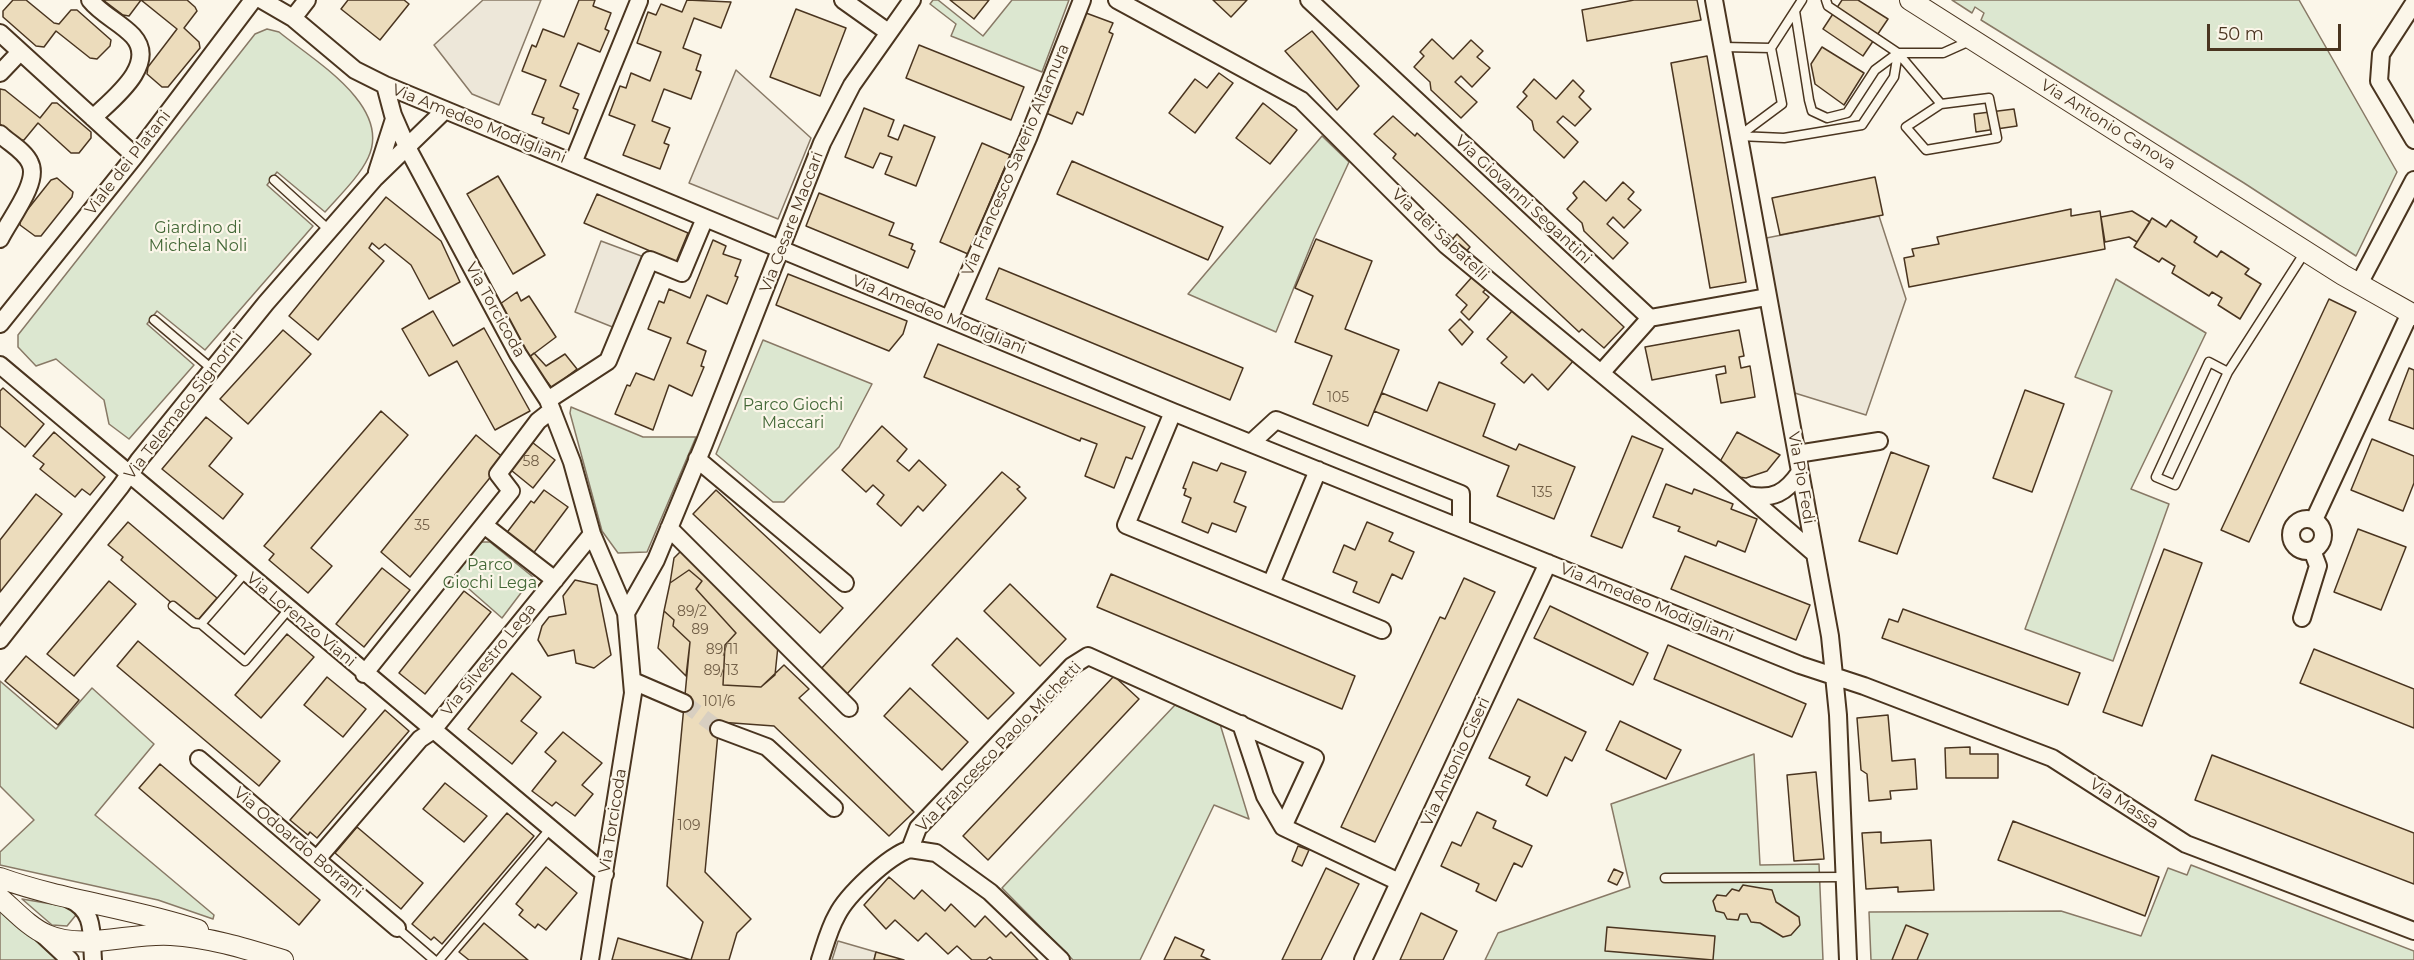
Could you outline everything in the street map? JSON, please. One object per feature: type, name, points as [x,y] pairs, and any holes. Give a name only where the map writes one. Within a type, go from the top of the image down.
[{"type":"street","points":[[90,0],[98,9],[135,37],[140,56],[134,75],[93,118]]},
{"type":"street","name":"Viale dei Platani","points":[[3,312],[135,156],[253,0]]},
{"type":"street","points":[[262,0],[293,18],[345,63],[385,85]]},
{"type":"street","points":[[293,18],[307,0]]},
{"type":"street","points":[[843,0],[888,32]]},
{"type":"street","name":"Via Cesare Maccari","points":[[626,613],[656,560],[781,251],[822,143],[852,86],[912,0]]},
{"type":"street","name":"Via Francesco Saverio Altamura","points":[[949,318],[1028,138],[1082,0]]},
{"type":"street","name":"Via dei Sabatelli","points":[[1117,0],[1301,100],[1446,245],[1748,495],[1814,553]]},
{"type":"street","name":"Via Giovanni Segantini","points":[[1310,0],[1650,318]]},
{"type":"street","name":"Via Pio Fedi","points":[[1714,0],[1835,676],[1848,960]]},
{"type":"street","name":"Via Amedeo Modigliani","points":[[573,163],[639,1]]},
{"type":"street","name":"Via Antonio Canova","points":[[1913,1],[2306,251],[2412,314],[2314,520]]},
{"type":"street","points":[[2414,3],[2381,54],[2379,81],[2414,140]]},
{"type":"street","points":[[0,33],[135,156]]},
{"type":"street","points":[[0,74],[20,52]]},
{"type":"street","name":"Via Amedeo Modigliani","points":[[385,85],[1173,412],[1835,676]]},
{"type":"street","name":"Via Torcicoda","points":[[385,85],[394,119],[407,147],[518,354],[550,405],[572,462],[592,534],[626,613],[633,681],[632,707],[590,960]]},
{"type":"street","name":"Via Telemaco Signorini","points":[[0,640],[212,369],[375,178],[445,110]]},
{"type":"street","name":"Via Telemaco Signorini","points":[[375,178],[394,119]]},
{"type":"street","points":[[0,134],[25,156],[31,164],[32,174],[27,191],[0,239]]},
{"type":"street","points":[[2359,284],[2414,180]]},
{"type":"street","points":[[364,674],[512,491],[498,474],[550,405],[608,361],[650,260],[682,273],[705,218]]},
{"type":"street","points":[[1601,373],[1650,318],[1767,297]]},
{"type":"street","name":"Via Lorenzo Viani","points":[[0,365],[364,674],[605,874]]},
{"type":"street","points":[[1173,412],[1126,525],[1382,630]]},
{"type":"street","points":[[1251,443],[1276,420],[1461,495],[1461,528]]},
{"type":"street","points":[[1797,454],[1879,441]]},
{"type":"street","points":[[698,459],[845,583]]},
{"type":"street","points":[[1270,584],[1318,470]]},
{"type":"street","points":[[1748,495],[1759,497],[1778,495],[1788,488],[1800,472]]},
{"type":"street","points":[[2314,520],[2320,525],[2323,535],[2319,545],[2312,550],[2301,549],[2296,545],[2292,535],[2298,522],[2314,520]]},
{"type":"street","points":[[484,525],[555,580]]},
{"type":"street","points":[[669,528],[849,708]]},
{"type":"street","name":"Via Silvestro Lega","points":[[316,859],[420,739],[432,731],[592,534]]},
{"type":"street","points":[[2302,618],[2318,566],[2312,550]]},
{"type":"street","name":"Via Antonio Ciseri","points":[[1363,960],[1548,563]]},
{"type":"street","name":"Via Francesco Paolo Michetti","points":[[820,960],[830,930],[843,906],[886,863],[910,849],[918,828],[1072,666],[1088,656],[1241,724]]},
{"type":"street","name":"Via Massa","points":[[1835,676],[2052,758],[2186,844],[2414,931]]},
{"type":"street","points":[[633,681],[684,703]]},
{"type":"street","points":[[1241,724],[1265,796],[1283,827],[1400,882]]},
{"type":"street","points":[[1241,724],[1315,758],[1283,827]]},
{"type":"street","points":[[719,729],[766,747],[834,808]]},
{"type":"street","name":"Via Odoardo Borrani","points":[[199,759],[397,928]]},
{"type":"street","points":[[910,849],[936,853],[990,892],[1061,960]]},
{"type":"street","points":[[0,878],[168,920],[239,947],[283,960]]},
{"type":"street","points":[[54,893],[74,901],[85,910],[92,925],[93,960]]},
{"type":"street","points":[[0,898],[70,960]]},
{"type":"street","points":[[37,929],[54,937],[92,940],[168,934],[239,947]]},
{"type":"lane","points":[[1739,136],[1782,104],[1771,48],[1802,0]]},
{"type":"lane","points":[[1826,0],[1828,6],[1898,53],[1941,104]]},
{"type":"lane","points":[[1795,11],[1809,100],[1812,111],[1818,116],[1839,117],[1847,113],[1875,70],[1898,53],[1943,53],[1972,39]]},
{"type":"lane","points":[[1723,48],[1771,48]]},
{"type":"lane","points":[[1739,136],[1784,138],[1862,125],[1894,77],[1898,53]]},
{"type":"lane","points":[[1989,98],[1997,138],[1926,150],[1906,128],[1941,104],[1989,98]]},
{"type":"lane","points":[[274,180],[329,230]]},
{"type":"lane","points":[[2228,372],[2209,362],[2156,477],[2175,485],[2228,372],[2306,251]]},
{"type":"lane","points":[[154,320],[212,369]]},
{"type":"lane","points":[[201,624],[245,573]]},
{"type":"lane","points":[[173,606],[194,623],[201,624],[245,661],[289,609]]},
{"type":"lane","points":[[439,960],[550,829]]},
{"type":"lane","points":[[1665,879],[1845,877]]},
{"type":"lane","points":[[397,928],[434,960]]},
{"type":"green space","points":[[933,0],[938,0],[983,36],[1012,0],[1069,0],[1042,72],[951,36],[956,24],[930,4]]},
{"type":"green space","points":[[1952,0],[2299,0],[2397,172],[2356,256],[2244,183],[1981,20],[1984,13],[1975,7],[1972,13]]},
{"type":"green space","name":"Giardino di Michela Noli","points":[[267,29],[279,32],[329,70],[360,103],[369,120],[373,139],[368,158],[354,179],[325,212],[277,172],[267,185],[313,226],[205,350],[157,311],[147,324],[194,365],[129,439],[109,424],[104,400],[56,359],[36,366],[18,347],[18,335],[255,34]]},
{"type":"green space","points":[[1322,136],[1349,162],[1314,238],[1276,332],[1188,294]]},
{"type":"green space","points":[[2116,279],[2206,333],[2131,489],[2169,504],[2113,661],[2025,629],[2112,391],[2075,377]]},
{"type":"green space","name":"Parco Giochi Maccari","points":[[763,340],[872,384],[839,447],[784,502],[773,502],[716,454]]},
{"type":"green space","points":[[571,407],[643,437],[696,437],[647,552],[618,553],[602,531],[570,413]]},
{"type":"green space","name":"Parco Giochi Lega","points":[[479,542],[490,542],[533,577],[502,618],[453,575]]},
{"type":"green space","points":[[0,681],[56,729],[92,688],[154,744],[95,815],[214,915],[213,919],[158,900],[0,865],[0,852],[34,820],[0,786]]},
{"type":"green space","points":[[1175,705],[1220,724],[1249,819],[1214,805],[1140,960],[1073,960],[1002,888]]},
{"type":"green space","points":[[1754,754],[1760,865],[1819,864],[1823,960],[1485,960],[1498,933],[1630,887],[1611,804]]},
{"type":"green space","points":[[2191,865],[2414,951],[2414,960],[1871,960],[1869,912],[2061,911],[2141,936],[2168,868],[2187,875]]},
{"type":"green space","points":[[22,899],[75,908],[76,915],[67,926],[52,925]]},
{"type":"green space","points":[[0,908],[60,960],[0,960]]},
{"type":"shaded area","points":[[483,0],[541,0],[499,105],[472,94],[434,45]]},
{"type":"shaded area","points":[[736,70],[811,138],[778,219],[689,183]]},
{"type":"shaded area","points":[[1879,216],[1906,299],[1866,415],[1785,390],[1756,240]]},
{"type":"shaded area","points":[[601,241],[644,257],[615,328],[575,312]]},
{"type":"shaded area","points":[[838,941],[876,952],[874,960],[832,960]]},
{"type":"building","points":[[13,0],[26,0],[54,23],[59,24],[71,10],[77,10],[111,40],[110,46],[97,59],[90,58],[56,31],[44,47],[36,46],[3,17],[3,11]]},
{"type":"building","points":[[103,0],[141,0],[129,16],[123,15]]},
{"type":"building","points":[[141,0],[187,0],[197,11],[184,28],[199,42],[200,48],[168,87],[162,87],[147,74],[148,67],[177,29]]},
{"type":"building","points":[[348,0],[404,0],[409,4],[380,40],[341,9]]},
{"type":"building","points":[[579,0],[595,0],[593,6],[611,13],[605,29],[609,31],[600,52],[578,43],[560,86],[579,94],[573,108],[578,110],[569,134],[542,123],[544,118],[532,114],[546,80],[522,71],[532,45],[536,47],[543,29],[564,37]]},
{"type":"building","points":[[687,0],[731,2],[721,28],[694,18],[683,48],[701,55],[696,70],[701,72],[691,99],[664,89],[652,121],[670,128],[664,143],[669,145],[660,169],[623,155],[635,125],[609,115],[620,86],[626,88],[631,73],[650,81],[661,52],[637,43],[648,12],[656,15],[661,4],[682,12]]},
{"type":"building","points":[[950,0],[989,0],[974,19]]},
{"type":"building","points":[[1213,0],[1247,0],[1231,17]]},
{"type":"building","points":[[1634,0],[1697,0],[1701,20],[1587,41],[1582,10]]},
{"type":"building","points":[[1842,0],[1858,0],[1888,19],[1863,56],[1823,29]]},
{"type":"building","points":[[796,9],[846,28],[820,96],[770,77]]},
{"type":"building","points":[[1086,13],[1113,23],[1109,32],[1113,34],[1083,115],[1077,112],[1072,124],[1046,113]]},
{"type":"building","points":[[1312,31],[1359,86],[1337,110],[1285,51]]},
{"type":"building","points":[[1432,39],[1453,59],[1471,40],[1483,51],[1477,57],[1490,68],[1472,87],[1461,76],[1455,82],[1477,102],[1461,118],[1431,90],[1430,82],[1414,67],[1424,56],[1420,52]]},
{"type":"building","points":[[919,45],[1024,87],[1011,120],[906,78]]},
{"type":"building","points":[[1822,47],[1864,73],[1844,105],[1815,84],[1811,64]]},
{"type":"building","points":[[1707,56],[1746,282],[1710,288],[1671,63]]},
{"type":"building","points":[[1219,73],[1233,83],[1195,133],[1169,113],[1195,79],[1207,88]]},
{"type":"building","points":[[1534,79],[1556,99],[1573,80],[1584,91],[1579,97],[1591,109],[1575,126],[1563,116],[1557,122],[1578,142],[1564,158],[1534,130],[1532,121],[1517,107],[1527,96],[1523,92]]},
{"type":"building","points":[[0,89],[5,90],[40,118],[52,103],[57,103],[91,132],[91,138],[79,153],[71,153],[38,123],[24,140],[18,140],[0,124]]},
{"type":"building","points":[[1263,103],[1297,130],[1270,164],[1236,138]]},
{"type":"building","points":[[864,108],[894,120],[888,136],[898,140],[904,125],[935,137],[916,186],[885,174],[892,157],[880,153],[873,168],[845,157]]},
{"type":"building","points":[[2014,109],[2017,126],[1976,132],[1974,114]]},
{"type":"building","points":[[1393,116],[1415,136],[1417,133],[1624,327],[1604,348],[1582,329],[1579,332],[1393,158],[1396,154],[1374,134]]},
{"type":"building","points":[[982,143],[1010,155],[968,254],[940,242]]},
{"type":"building","points":[[1072,161],[1223,227],[1208,260],[1057,194]]},
{"type":"building","points":[[498,176],[545,255],[513,274],[467,194]]},
{"type":"building","points":[[1875,177],[1883,215],[1780,235],[1772,198]]},
{"type":"building","points":[[57,178],[73,192],[72,197],[41,236],[35,236],[20,225],[20,219],[51,180]]},
{"type":"building","points":[[1584,181],[1606,201],[1623,182],[1634,192],[1628,199],[1641,210],[1624,228],[1613,217],[1607,224],[1628,243],[1613,259],[1584,231],[1582,223],[1567,209],[1577,198],[1573,193]]},
{"type":"building","points":[[819,193],[894,223],[889,235],[913,244],[911,249],[915,251],[908,268],[806,226]]},
{"type":"building","points":[[597,194],[688,233],[676,262],[584,223]]},
{"type":"building","points":[[386,197],[441,241],[460,282],[429,299],[411,265],[385,244],[379,249],[372,243],[369,248],[384,261],[318,340],[289,316]]},
{"type":"building","points":[[2071,209],[2071,216],[2100,211],[2105,249],[1909,287],[1904,258],[1914,256],[1912,249],[1939,244],[1937,237]]},
{"type":"building","points":[[2132,211],[2150,222],[2137,242],[2129,237],[2105,242],[2101,217]]},
{"type":"building","points":[[2152,218],[2166,227],[2171,220],[2197,237],[2194,242],[2217,257],[2221,251],[2249,269],[2245,274],[2261,284],[2240,319],[2218,305],[2222,298],[2212,292],[2209,296],[2172,273],[2175,266],[2162,258],[2159,262],[2134,247]]},
{"type":"building","points":[[1457,234],[1470,247],[1463,255],[1450,242]]},
{"type":"building","points":[[1316,239],[1372,261],[1345,329],[1399,350],[1368,426],[1313,404],[1332,356],[1295,342],[1313,296],[1295,288]]},
{"type":"building","points":[[713,240],[726,246],[723,254],[741,260],[735,276],[738,277],[727,304],[707,295],[687,343],[706,351],[701,366],[704,367],[692,396],[669,385],[653,430],[615,414],[627,385],[630,386],[636,373],[654,380],[671,338],[648,329],[659,301],[664,303],[669,289],[690,298]]},
{"type":"building","points":[[999,268],[1243,368],[1230,400],[986,299]]},
{"type":"building","points":[[788,274],[907,321],[903,334],[889,351],[776,305]]},
{"type":"building","points":[[1472,277],[1486,289],[1483,292],[1489,297],[1469,320],[1461,312],[1467,305],[1456,295]]},
{"type":"building","points":[[517,292],[521,301],[529,296],[556,337],[528,358],[500,304]]},
{"type":"building","points":[[2329,299],[2356,312],[2249,542],[2221,530]]},
{"type":"building","points":[[1513,310],[1574,360],[1548,390],[1532,374],[1524,383],[1501,363],[1507,357],[1487,339]]},
{"type":"building","points":[[433,311],[453,346],[484,328],[530,411],[495,430],[457,361],[429,376],[402,329]]},
{"type":"building","points":[[1460,319],[1473,332],[1462,345],[1449,330]]},
{"type":"building","points":[[283,330],[311,354],[248,424],[220,399]]},
{"type":"building","points":[[1739,330],[1744,356],[1739,357],[1741,368],[1750,366],[1755,397],[1721,403],[1716,375],[1726,373],[1725,366],[1652,380],[1645,347]]},
{"type":"building","points":[[938,344],[1145,427],[1132,459],[1126,457],[1114,488],[1085,476],[1097,444],[1081,438],[1080,441],[924,377]]},
{"type":"building","points":[[534,353],[546,366],[565,354],[577,369],[552,388],[528,358]]},
{"type":"building","points":[[2409,368],[2414,370],[2414,429],[2389,420]]},
{"type":"building","points":[[1439,382],[1495,404],[1483,436],[1516,450],[1519,444],[1575,467],[1554,519],[1497,496],[1509,466],[1374,411],[1382,393],[1427,411]]},
{"type":"building","points":[[3,388],[44,424],[25,447],[0,426],[0,391]]},
{"type":"building","points":[[2025,390],[2064,404],[2032,492],[1993,478]]},
{"type":"building","points":[[381,411],[408,435],[311,548],[332,566],[308,593],[269,560],[274,554],[264,546]]},
{"type":"building","points":[[206,417],[232,438],[209,466],[243,494],[223,519],[162,469]]},
{"type":"building","points":[[882,426],[907,449],[897,461],[909,471],[919,460],[946,485],[923,511],[918,506],[901,526],[877,504],[884,495],[873,485],[866,492],[842,470]]},
{"type":"building","points":[[54,432],[105,477],[90,495],[82,489],[75,497],[40,469],[44,464],[33,456]]},
{"type":"building","points":[[1737,432],[1780,455],[1767,471],[1746,478],[1738,477],[1718,465]]},
{"type":"building","points":[[476,435],[505,459],[410,577],[381,552]]},
{"type":"building","points":[[1632,436],[1663,449],[1622,548],[1591,536]]},
{"type":"building","points":[[528,439],[555,460],[533,488],[506,466]]},
{"type":"building","points":[[2372,439],[2414,456],[2414,483],[2403,511],[2351,490]]},
{"type":"building","points":[[1891,452],[1929,466],[1897,554],[1859,541]]},
{"type":"building","points":[[1193,462],[1217,471],[1221,463],[1246,472],[1234,502],[1246,507],[1236,532],[1212,523],[1208,533],[1182,522],[1191,498],[1184,495],[1186,489],[1183,488]]},
{"type":"building","points":[[1002,472],[1020,487],[1017,489],[1026,498],[846,695],[820,670]]},
{"type":"building","points":[[1666,484],[1692,494],[1694,489],[1733,504],[1731,509],[1757,519],[1745,552],[1718,541],[1716,546],[1678,531],[1680,527],[1653,517]]},
{"type":"building","points":[[544,490],[568,507],[532,555],[505,535],[531,501],[534,503]]},
{"type":"building","points":[[716,490],[843,608],[820,633],[693,514]]},
{"type":"building","points":[[36,494],[62,514],[0,592],[0,540]]},
{"type":"building","points":[[128,522],[217,598],[197,621],[181,611],[121,560],[123,557],[108,545]]},
{"type":"building","points":[[1367,522],[1393,533],[1389,541],[1414,552],[1402,579],[1392,574],[1379,603],[1353,592],[1357,582],[1333,572],[1344,545],[1355,550]]},
{"type":"building","points":[[2358,529],[2406,547],[2381,610],[2334,592]]},
{"type":"building","points":[[2164,549],[2202,563],[2142,726],[2103,712]]},
{"type":"building","points":[[682,550],[778,646],[775,675],[761,687],[723,685],[725,645],[736,633],[696,589],[702,581],[689,570],[670,583],[674,558]]},
{"type":"building","points":[[1685,556],[1810,605],[1796,640],[1671,589]]},
{"type":"building","points":[[382,568],[410,590],[364,647],[336,624]]},
{"type":"building","points":[[689,570],[702,581],[696,589],[736,633],[725,645],[723,685],[761,687],[784,665],[809,689],[799,698],[914,812],[889,836],[774,726],[719,722],[705,872],[751,919],[737,933],[729,960],[691,960],[703,922],[667,886],[690,642],[673,626],[674,620],[664,611],[670,583]]},
{"type":"building","points":[[1111,574],[1355,676],[1342,709],[1097,607]]},
{"type":"building","points":[[1464,578],[1495,592],[1375,842],[1341,827],[1440,617],[1445,619]]},
{"type":"building","points":[[575,580],[597,585],[611,655],[594,668],[576,663],[574,650],[548,656],[538,640],[542,626],[549,617],[566,614],[563,596]]},
{"type":"building","points":[[109,581],[136,604],[74,676],[47,654]]},
{"type":"building","points":[[1010,584],[1066,639],[1040,666],[984,611]]},
{"type":"building","points":[[464,591],[491,612],[425,694],[399,673]]},
{"type":"building","points":[[1550,606],[1648,653],[1633,685],[1534,638]]},
{"type":"building","points":[[1903,609],[2080,673],[2068,705],[1882,638],[1889,619],[1898,622]]},
{"type":"building","points":[[664,611],[674,620],[673,626],[690,642],[686,676],[658,648]]},
{"type":"building","points":[[287,634],[314,657],[261,718],[235,695]]},
{"type":"building","points":[[957,638],[1014,693],[988,719],[932,665]]},
{"type":"building","points":[[138,641],[280,761],[259,786],[117,666]]},
{"type":"building","points":[[1668,645],[1806,704],[1792,737],[1654,679]]},
{"type":"building","points":[[2314,649],[2414,689],[2414,728],[2300,683]]},
{"type":"building","points":[[26,656],[79,700],[58,725],[5,681]]},
{"type":"building","points":[[512,673],[541,697],[521,721],[537,733],[512,764],[468,729]]},
{"type":"building","points":[[1114,676],[1139,699],[988,860],[963,836]]},
{"type":"building","points":[[327,677],[366,709],[343,737],[304,705]]},
{"type":"building","points":[[910,688],[968,742],[942,770],[884,716]]},
{"type":"building","points":[[1518,699],[1586,732],[1572,761],[1565,757],[1547,796],[1526,785],[1530,777],[1489,758]]},
{"type":"building","points":[[385,710],[409,731],[317,838],[310,832],[308,835],[290,820]]},
{"type":"building","points":[[1888,715],[1892,761],[1915,759],[1917,789],[1890,791],[1891,799],[1869,801],[1867,774],[1861,770],[1857,718]]},
{"type":"building","points":[[1620,721],[1681,750],[1666,779],[1606,750]]},
{"type":"building","points":[[563,732],[602,763],[582,785],[593,794],[575,816],[556,802],[552,806],[532,791],[556,761],[545,752]]},
{"type":"building","points":[[1970,747],[1970,754],[1998,754],[1998,778],[1946,778],[1945,748]]},
{"type":"building","points":[[2212,755],[2414,833],[2414,884],[2195,800]]},
{"type":"building","points":[[160,764],[320,900],[299,925],[139,788]]},
{"type":"building","points":[[1816,772],[1824,859],[1794,861],[1787,775]]},
{"type":"building","points":[[445,783],[487,816],[464,842],[423,809]]},
{"type":"building","points":[[1477,812],[1496,821],[1493,828],[1532,846],[1522,867],[1514,863],[1496,901],[1476,891],[1479,884],[1441,866],[1452,842],[1461,846]]},
{"type":"building","points":[[507,813],[534,836],[442,944],[434,937],[431,940],[412,924]]},
{"type":"building","points":[[2013,821],[2159,877],[2145,916],[1998,860]]},
{"type":"building","points":[[357,827],[423,883],[401,909],[335,853]]},
{"type":"building","points":[[1881,832],[1881,843],[1931,840],[1934,890],[1898,892],[1898,887],[1866,889],[1862,833]]},
{"type":"building","points":[[1298,846],[1309,850],[1302,866],[1292,861]]},
{"type":"building","points":[[546,867],[577,893],[546,930],[538,924],[535,928],[519,915],[523,910],[516,904]]},
{"type":"building","points":[[1326,868],[1359,884],[1321,960],[1282,960]]},
{"type":"building","points":[[1614,869],[1623,873],[1617,885],[1608,881]]},
{"type":"building","points":[[889,877],[914,899],[922,890],[945,911],[951,904],[975,927],[985,916],[1006,937],[1011,932],[1038,960],[993,960],[990,957],[986,960],[972,960],[957,946],[948,954],[926,933],[918,941],[895,920],[886,929],[864,905]]},
{"type":"building","points":[[1743,885],[1772,890],[1776,902],[1799,917],[1800,925],[1791,935],[1783,937],[1760,923],[1751,922],[1747,914],[1740,914],[1738,920],[1727,919],[1724,913],[1716,911],[1713,901],[1717,895],[1726,896],[1732,889],[1739,891]]},
{"type":"building","points":[[1421,913],[1457,931],[1443,960],[1400,960]]},
{"type":"building","points":[[484,923],[528,960],[469,960],[459,952]]},
{"type":"building","points":[[1906,925],[1928,934],[1917,960],[1892,960]]},
{"type":"building","points":[[1607,927],[1715,936],[1713,960],[1605,951]]},
{"type":"building","points":[[1175,937],[1204,950],[1201,956],[1210,960],[1164,960]]},
{"type":"building","points":[[618,938],[691,960],[612,960]]},
{"type":"building","points":[[876,952],[904,960],[874,960]]},
{"type":"tunnel","points":[[684,703],[719,729]]}]
